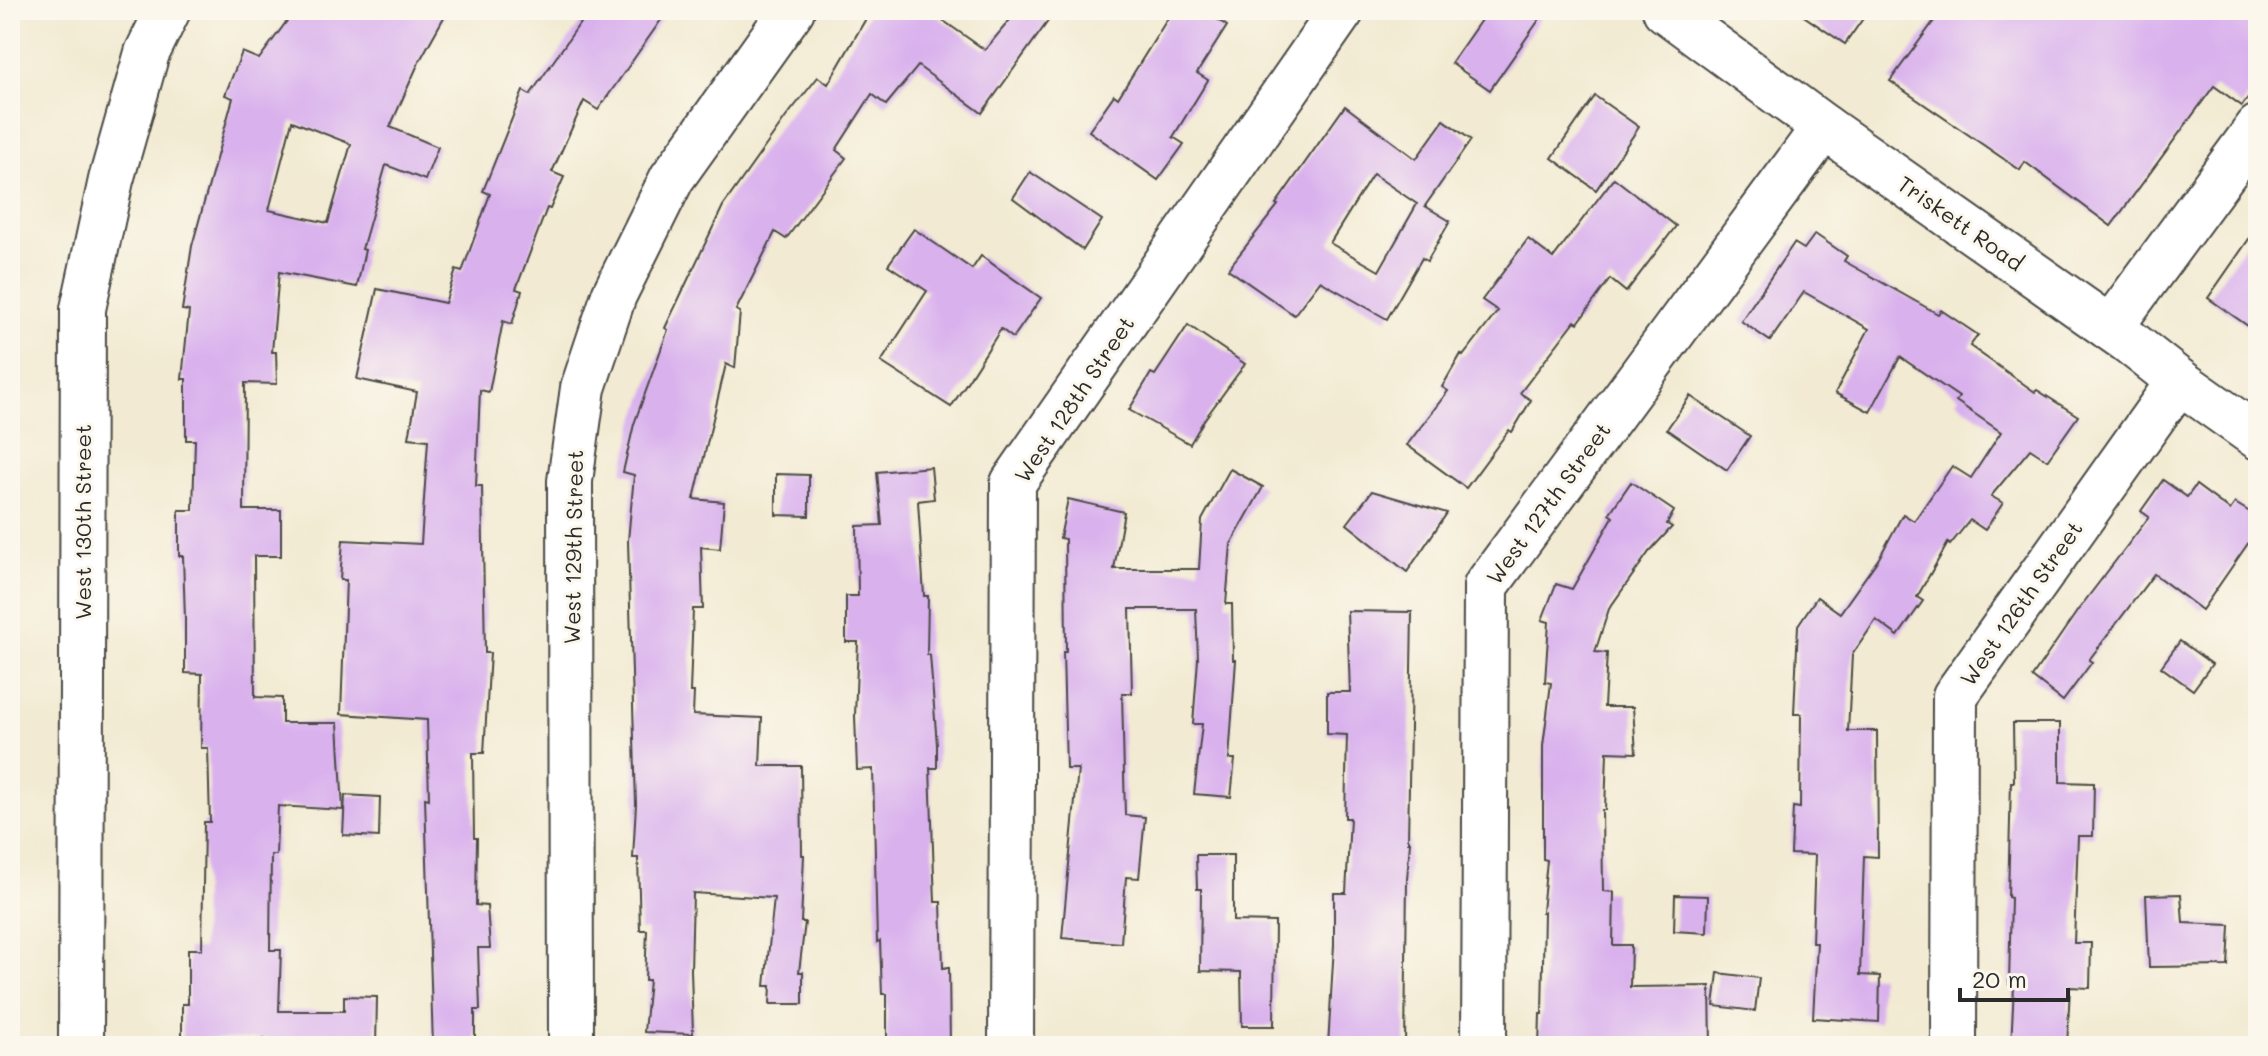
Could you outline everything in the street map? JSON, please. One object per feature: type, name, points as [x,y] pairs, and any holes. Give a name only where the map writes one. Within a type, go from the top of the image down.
[{"type":"street","name":"West 130th Street","points":[[81,1046],[83,309],[111,180],[147,53],[168,10]]},
{"type":"street","name":"West 129th Street","points":[[571,1046],[570,481],[583,388],[614,295],[672,178],[792,10]]},
{"type":"street","name":"West 128th Street","points":[[1011,1046],[1013,483],[1342,10]]},
{"type":"street","name":"Triskett Road","points":[[1665,10],[1824,127],[2110,328],[2179,381],[2255,428]]},
{"type":"street","name":"West 127th Street","points":[[1484,1046],[1486,586],[1824,127]]},
{"type":"street","points":[[2110,328],[2256,135]]},
{"type":"street","name":"West 126th Street","points":[[1954,1046],[1955,696],[2179,381]]},
{"type":"building","points":[[295,10],[448,10],[419,62],[390,127],[438,147],[425,180],[386,165],[362,249],[365,250],[357,287],[279,272],[272,352],[276,352],[277,384],[245,383],[244,510],[281,510],[281,556],[254,556],[255,697],[282,698],[282,723],[338,723],[343,810],[278,806],[276,855],[271,855],[270,950],[281,950],[279,1011],[344,1011],[344,996],[377,997],[376,1046],[305,1046],[305,1039],[182,1039],[182,1004],[188,1004],[188,949],[202,949],[204,822],[210,822],[208,748],[201,748],[202,674],[185,673],[179,510],[193,510],[195,440],[186,440],[186,379],[182,379],[189,311],[182,310],[192,246],[233,98],[225,95],[242,52],[259,59]],"holes":[[[292,121],[351,144],[328,223],[269,210]]]},
{"type":"building","points":[[589,10],[668,10],[598,110],[584,101],[552,172],[564,177],[550,209],[547,208],[516,289],[522,291],[512,324],[503,321],[489,392],[480,390],[476,486],[482,486],[485,653],[490,653],[484,753],[473,753],[474,838],[477,838],[476,905],[487,906],[490,948],[478,948],[480,1010],[475,1010],[475,1046],[433,1046],[425,798],[429,799],[427,720],[341,714],[346,580],[340,580],[343,540],[421,544],[428,440],[409,438],[417,392],[357,379],[377,289],[445,303],[456,270],[462,272],[490,194],[483,191],[523,91],[530,95]]},
{"type":"building","points":[[871,10],[928,10],[985,50],[1018,10],[1056,10],[982,113],[918,66],[886,105],[872,94],[836,150],[846,158],[786,239],[775,232],[736,310],[740,312],[735,368],[726,364],[694,499],[724,502],[720,549],[701,547],[703,609],[693,609],[690,692],[694,692],[693,715],[762,718],[760,766],[801,766],[804,855],[801,922],[805,922],[799,972],[803,972],[803,1004],[770,1004],[771,986],[765,986],[774,898],[693,893],[693,1034],[644,1032],[649,980],[645,980],[647,930],[640,930],[638,858],[633,858],[636,804],[628,541],[634,475],[623,472],[634,424],[668,330],[665,328],[723,206],[818,77],[828,84]]},
{"type":"building","points":[[1173,10],[1204,10],[1227,26],[1197,73],[1208,80],[1173,137],[1184,144],[1158,180],[1089,131],[1114,95],[1118,98]]},
{"type":"building","points":[[1488,10],[1546,10],[1490,90],[1451,63]]},
{"type":"building","points":[[1795,10],[1869,10],[1845,44]]},
{"type":"building","points":[[1942,10],[2258,10],[2258,83],[2242,106],[2214,86],[2111,226],[2025,162],[2020,170],[1890,81]]},
{"type":"building","points":[[1595,96],[1639,127],[1596,190],[1552,158]]},
{"type":"building","points":[[1345,106],[1416,159],[1444,120],[1471,140],[1425,206],[1450,221],[1427,261],[1422,258],[1387,319],[1320,281],[1294,315],[1228,269]],"holes":[[[1373,174],[1417,204],[1379,271],[1330,243]]]},
{"type":"building","points":[[1030,172],[1102,220],[1083,250],[1013,198]]},
{"type":"building","points":[[1614,178],[1676,226],[1626,292],[1610,279],[1578,323],[1575,321],[1520,393],[1531,400],[1512,432],[1509,430],[1466,488],[1407,445],[1448,391],[1442,387],[1461,354],[1463,356],[1498,311],[1482,300],[1528,239],[1553,258]]},
{"type":"building","points":[[2258,226],[2258,333],[2208,298]]},
{"type":"building","points":[[914,229],[972,269],[981,256],[1041,298],[1013,338],[1001,329],[951,407],[881,362],[927,291],[888,265]]},
{"type":"building","points":[[1815,234],[1847,256],[1844,261],[1938,314],[1941,310],[1978,335],[1970,346],[2035,392],[2037,390],[2078,416],[2047,460],[2030,449],[1991,496],[2003,503],[1985,530],[1970,520],[1950,545],[1948,543],[1917,597],[1923,601],[1898,636],[1876,620],[1852,655],[1848,731],[1877,731],[1878,857],[1864,856],[1860,975],[1880,976],[1879,1022],[1813,1018],[1817,943],[1812,943],[1815,855],[1791,854],[1793,807],[1800,808],[1801,714],[1794,714],[1798,625],[1817,597],[1840,613],[1879,558],[1903,514],[1914,521],[1952,466],[1971,478],[2001,432],[1956,401],[1959,397],[1900,357],[1870,412],[1835,393],[1869,329],[1804,292],[1770,341],[1741,321],[1794,243],[1804,249]]},
{"type":"building","points":[[1188,325],[1245,364],[1190,444],[1129,410],[1151,373],[1155,375]]},
{"type":"building","points":[[1690,396],[1750,436],[1727,470],[1667,429]]},
{"type":"building","points":[[931,467],[934,499],[918,501],[924,596],[928,596],[927,655],[930,655],[937,745],[937,768],[930,768],[935,902],[941,902],[943,968],[949,967],[950,1046],[887,1046],[887,994],[882,994],[880,941],[877,942],[873,769],[857,770],[855,716],[858,642],[846,642],[846,596],[858,596],[857,526],[882,525],[877,472]]},
{"type":"building","points":[[1230,469],[1263,487],[1231,544],[1226,604],[1232,604],[1233,660],[1236,660],[1229,759],[1235,759],[1231,797],[1194,794],[1202,724],[1193,724],[1198,659],[1196,609],[1130,609],[1132,693],[1122,693],[1125,815],[1145,817],[1139,878],[1126,877],[1121,943],[1062,938],[1078,769],[1066,769],[1063,652],[1066,652],[1065,539],[1060,538],[1068,499],[1124,512],[1114,569],[1199,569],[1202,520]]},
{"type":"building","points":[[776,474],[809,475],[809,516],[776,515]]},
{"type":"building","points":[[2163,480],[2187,497],[2196,485],[2230,510],[2235,503],[2258,517],[2258,529],[2202,610],[2154,574],[2089,660],[2092,662],[2063,701],[2032,677],[2078,610],[2149,517],[2141,511]]},
{"type":"building","points":[[1631,482],[1674,511],[1667,524],[1672,527],[1649,552],[1609,609],[1595,652],[1607,653],[1604,707],[1633,707],[1636,753],[1607,752],[1605,810],[1602,810],[1603,891],[1614,892],[1613,945],[1631,945],[1630,987],[1710,986],[1711,1046],[1539,1046],[1542,912],[1547,860],[1543,859],[1543,746],[1551,683],[1545,682],[1549,622],[1542,620],[1556,584],[1572,589],[1613,517],[1609,514]]},
{"type":"building","points":[[1372,491],[1447,513],[1407,572],[1347,524]]},
{"type":"building","points":[[1347,611],[1412,612],[1405,1046],[1328,1046],[1334,893],[1346,893],[1350,818],[1345,818],[1347,735],[1327,734],[1327,692],[1350,692]]},
{"type":"building","points":[[2180,641],[2212,664],[2193,690],[2161,667]]},
{"type":"building","points":[[2013,723],[2060,723],[2060,782],[2094,783],[2093,836],[2078,836],[2074,943],[2091,943],[2090,988],[2070,987],[2067,1046],[2011,1046],[2014,986],[2009,985],[2011,898],[2008,897],[2011,782],[2014,782]]},
{"type":"building","points":[[345,795],[380,797],[379,837],[343,835]]},
{"type":"building","points":[[1196,855],[1233,855],[1233,921],[1275,922],[1274,1026],[1242,1026],[1241,972],[1200,971],[1201,889],[1197,889]]},
{"type":"building","points":[[2181,894],[2183,923],[2230,925],[2228,966],[2149,967],[2146,895]]},
{"type":"building","points":[[1675,895],[1708,896],[1707,933],[1674,931]]},
{"type":"building","points":[[1718,973],[1759,978],[1755,1011],[1714,1006]]}]
